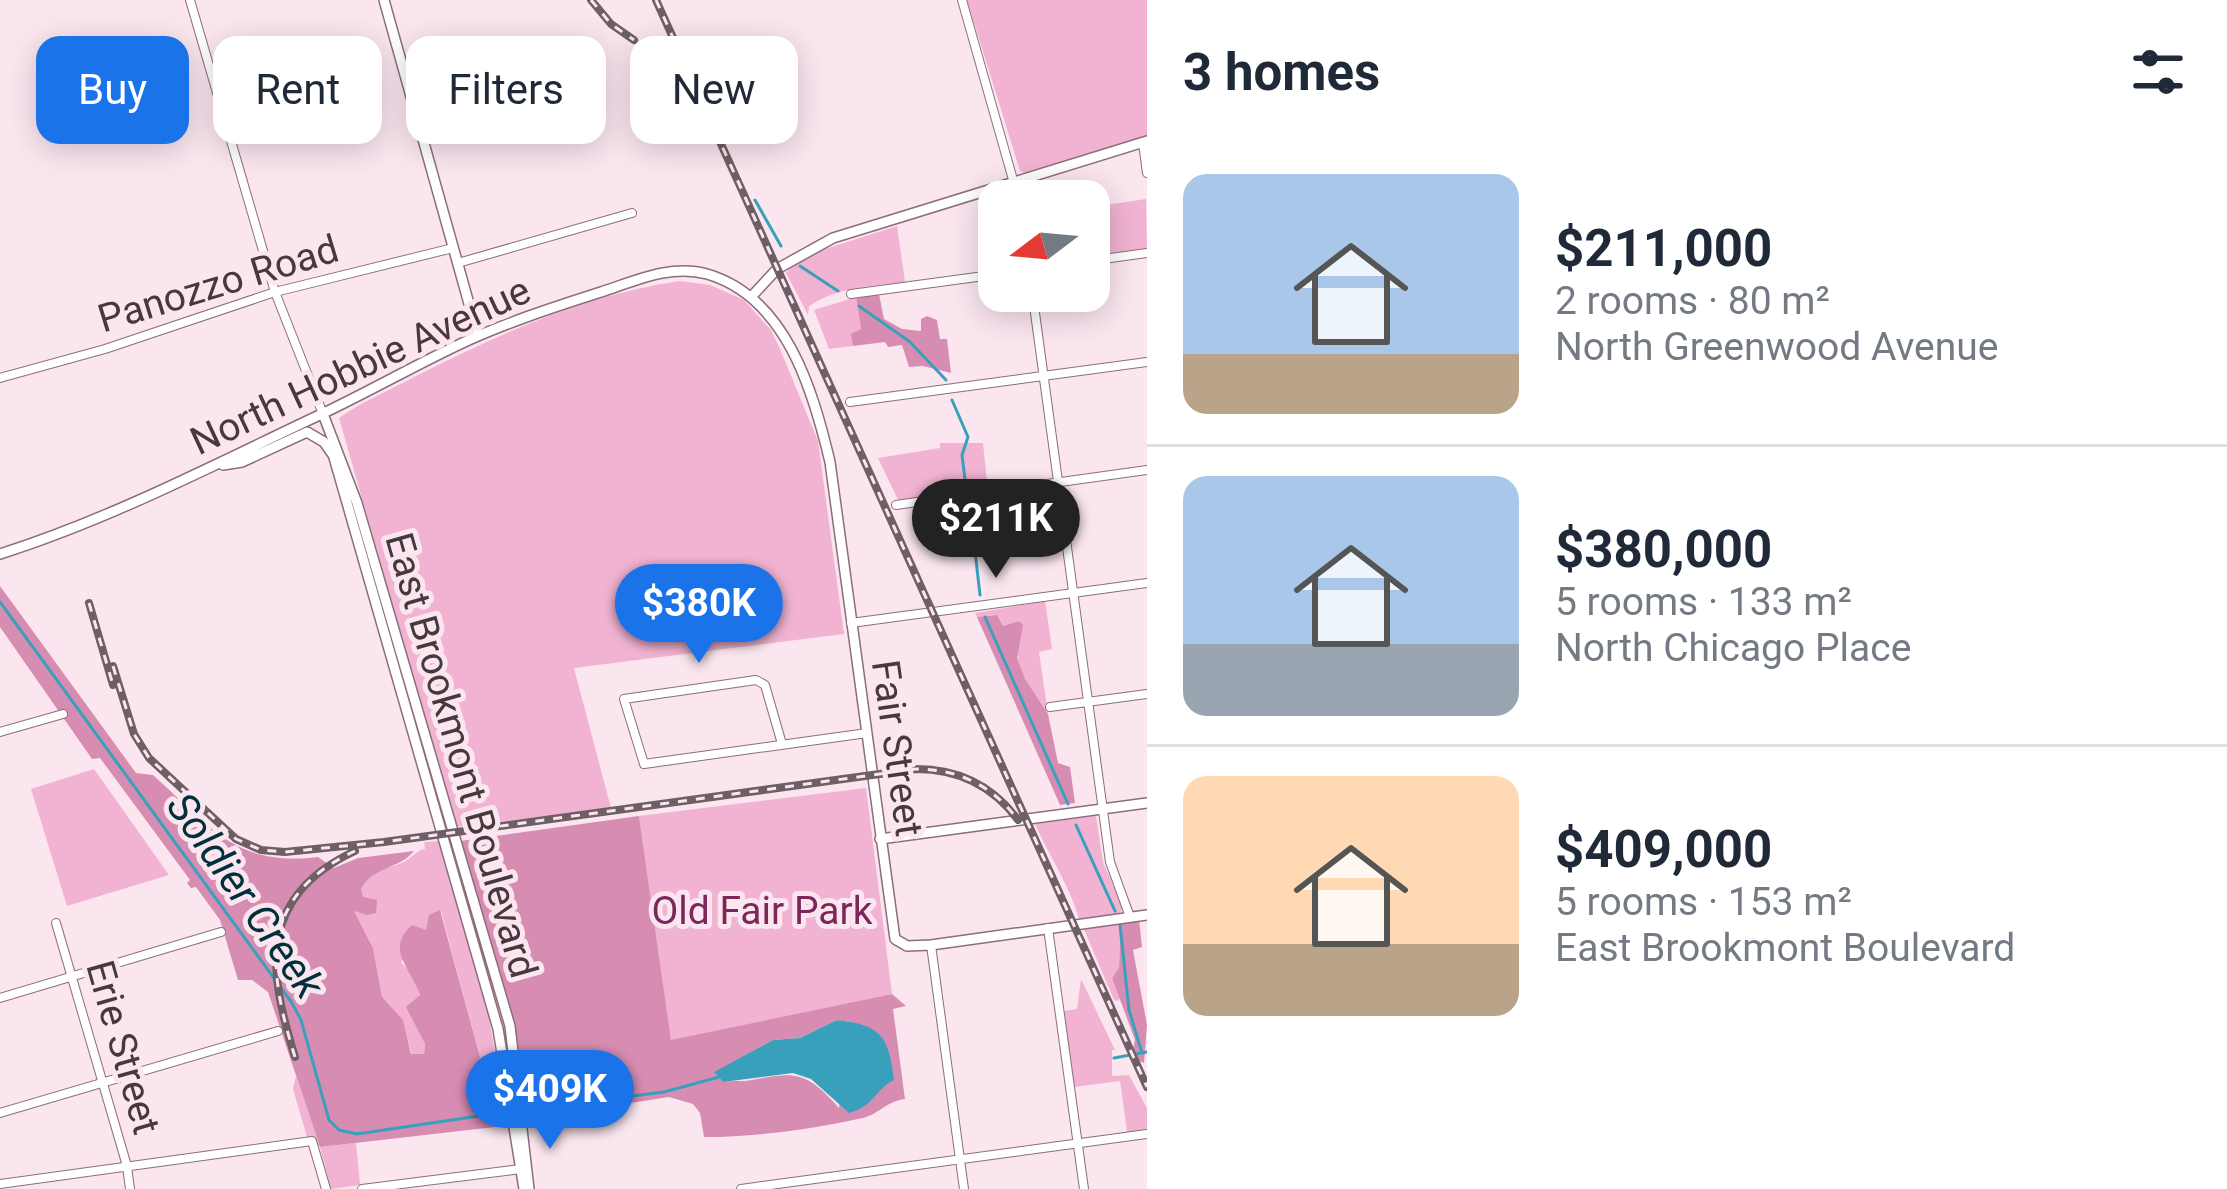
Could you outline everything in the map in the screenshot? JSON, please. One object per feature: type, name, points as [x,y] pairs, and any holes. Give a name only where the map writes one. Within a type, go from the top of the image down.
[{"type":"main road","points":[[384,0],[478,336]]},
{"type":"main road","points":[[1023,180],[1145,142]]},
{"type":"main road","points":[[752,296],[777,269],[833,238],[978,194]]},
{"type":"main road","name":"North Hobbie Avenue","points":[[0,554],[91,521],[478,336],[543,310],[672,271],[709,274],[752,296]]},
{"type":"main road","name":"Fair Street","points":[[752,296],[788,344],[818,413],[830,462],[895,939],[908,946],[931,945]]},
{"type":"main road","name":"East Brookmont Boulevard","points":[[322,414],[498,1028],[518,1119],[526,1189]]},
{"type":"main road","name":"East Brookmont Boulevard","points":[[322,414],[357,503],[510,1026],[515,1104]]},
{"type":"main road","points":[[212,466],[242,462],[307,432],[324,442],[333,455]]},
{"type":"main road","points":[[880,839],[1147,802]]},
{"type":"main road","points":[[931,945],[1147,914]]},
{"type":"main road","name":"East Brookmont Boulevard","points":[[518,1119],[526,1189]]},
{"type":"street","name":"East Brookmont Boulevard","points":[[190,0],[274,292],[322,414]]},
{"type":"street","points":[[962,0],[1016,180]]},
{"type":"street","points":[[1145,142],[1147,173]]},
{"type":"street","points":[[458,263],[632,213]]},
{"type":"street","name":"Panozzo Road","points":[[0,378],[106,349],[274,292],[453,248]]},
{"type":"street","points":[[1110,258],[1147,254]]},
{"type":"street","points":[[851,294],[978,277]]},
{"type":"street","points":[[1035,312],[1110,862],[1130,917]]},
{"type":"street","points":[[850,402],[1147,362]]},
{"type":"street","points":[[896,505],[1147,470]]},
{"type":"street","points":[[850,623],[1147,583]]},
{"type":"street","points":[[782,744],[765,685],[756,680],[624,699],[644,764],[866,733]]},
{"type":"street","points":[[1050,707],[1147,694]]},
{"type":"street","points":[[0,732],[63,714]]},
{"type":"street","name":"Erie Street","points":[[56,922],[130,1189]]},
{"type":"street","points":[[1048,928],[1084,1189]]},
{"type":"street","points":[[0,998],[221,932]]},
{"type":"street","points":[[931,945],[964,1189]]},
{"type":"street","points":[[0,1113],[278,1031]]},
{"type":"street","points":[[741,1189],[1147,1134]]},
{"type":"street","points":[[0,1184],[312,1142],[326,1189]]},
{"type":"street","points":[[362,1189],[521,1169]]},
{"type":"green space","points":[[967,0],[1147,0],[1147,137],[1028,174],[1020,171]]},
{"type":"green space","points":[[1146,199],[1147,249],[1110,253],[1110,204]]},
{"type":"green space","points":[[897,226],[905,282],[831,295],[809,306],[808,315],[786,273],[790,268],[825,249]]},
{"type":"green space","points":[[680,281],[710,285],[744,300],[771,330],[780,349],[818,441],[844,634],[574,668],[611,808],[456,827],[339,418],[509,332],[611,296]]},
{"type":"green space","points":[[856,297],[861,329],[852,334],[853,346],[829,349],[814,310]]},
{"type":"green space","points":[[940,443],[983,443],[988,491],[899,502],[878,458],[940,448]]},
{"type":"green space","points":[[1045,601],[1052,649],[1039,652],[1048,714],[1020,667],[1019,621],[1003,626],[997,615],[977,617],[975,613]]},
{"type":"green space","points":[[94,769],[169,875],[67,906],[31,789]]},
{"type":"green space","name":"Old Fair Park","points":[[866,788],[892,994],[671,1041],[639,816]]},
{"type":"green space","points":[[1096,816],[1103,862],[1123,909],[1119,914],[1079,919],[1035,824]]},
{"type":"green space","points":[[439,841],[487,1006],[503,1100],[480,1083],[483,1068],[441,911],[401,962],[420,995],[407,1007],[425,1044],[424,1054],[412,1055],[403,1021],[382,998],[373,948],[353,909],[367,915],[361,889],[372,875],[425,849],[424,842]]},
{"type":"green space","points":[[1121,922],[1119,969],[1112,978],[1121,996],[1118,1001],[1083,927]]},
{"type":"green space","points":[[1081,979],[1115,1050],[1112,1076],[1129,1075],[1147,1108],[1147,1129],[1127,1132],[1120,1081],[1074,1087],[1064,1011],[1077,1009]]},
{"type":"green space","points":[[296,1076],[320,1147],[307,1137],[293,1089]]},
{"type":"green space","points":[[356,1143],[360,1185],[331,1189],[320,1147]]},
{"type":"shaded area","points":[[879,294],[884,319],[902,329],[921,331],[921,319],[937,320],[940,339],[947,339],[951,373],[909,367],[902,345],[853,346],[851,334],[861,329],[856,297]]},
{"type":"shaded area","points":[[0,586],[136,773],[153,775],[225,839],[265,856],[318,857],[334,868],[358,858],[414,851],[361,889],[363,897],[377,900],[376,913],[354,911],[373,948],[382,997],[403,1020],[411,1054],[424,1054],[425,1044],[406,1007],[420,995],[402,959],[400,942],[412,925],[426,930],[429,915],[440,910],[483,1068],[481,1083],[488,1093],[503,1100],[506,1120],[495,1127],[320,1147],[268,992],[252,980],[238,980],[220,920],[196,887],[187,883],[190,880],[100,758],[92,759],[0,627]]},
{"type":"shaded area","points":[[997,615],[1003,626],[1019,621],[1023,625],[1017,658],[1048,714],[1058,763],[1070,767],[1075,803],[1060,805],[977,617]]},
{"type":"shaded area","points":[[639,816],[671,1040],[892,994],[906,1006],[893,1009],[905,1099],[863,1118],[744,1136],[704,1137],[700,1113],[693,1104],[669,1097],[528,1119],[514,1028],[460,841]],"holes":[[[837,1020],[850,1022],[839,1108],[800,1077],[723,1082],[715,1073],[773,1040],[800,1038]]]},
{"type":"shaded area","points":[[1139,919],[1142,947],[1133,950],[1147,1025],[1144,1063],[1137,1060],[1135,1040],[1112,978],[1119,968],[1121,922]]},
{"type":"water","points":[[837,1020],[873,1029],[885,1043],[892,1065],[894,1080],[858,1110],[849,1113],[811,1079],[793,1073],[723,1082],[714,1072],[773,1040],[800,1038]]},
{"type":"waterway","points":[[755,200],[781,246]]},
{"type":"waterway","points":[[800,266],[838,291]]},
{"type":"waterway","points":[[859,306],[910,342],[946,380]]},
{"type":"waterway","points":[[952,400],[968,437],[962,455],[966,487]]},
{"type":"waterway","points":[[970,507],[980,595]]},
{"type":"waterway","name":"Soldier Creek","points":[[0,602],[292,1003],[329,1120],[339,1130],[357,1134],[506,1112]]},
{"type":"waterway","points":[[985,617],[1068,804]]},
{"type":"waterway","points":[[1076,825],[1115,911]]},
{"type":"waterway","points":[[1120,925],[1129,1010],[1142,1053]]},
{"type":"waterway","name":"Soldier Creek","points":[[1114,1058],[1147,1052]]},
{"type":"waterway","name":"Soldier Creek","points":[[521,1110],[664,1092],[719,1077]]},
{"type":"railway","points":[[591,0],[630,37]]},
{"type":"railway","points":[[656,0],[1147,1087]]},
{"type":"railway","points":[[89,603],[113,685]]},
{"type":"railway","points":[[113,666],[134,734],[149,758],[236,839],[261,850],[384,842],[916,769],[947,772],[974,782],[1018,820]]},
{"type":"railway","points":[[295,1057],[279,995],[278,939],[300,890],[323,869],[355,851]]}]
